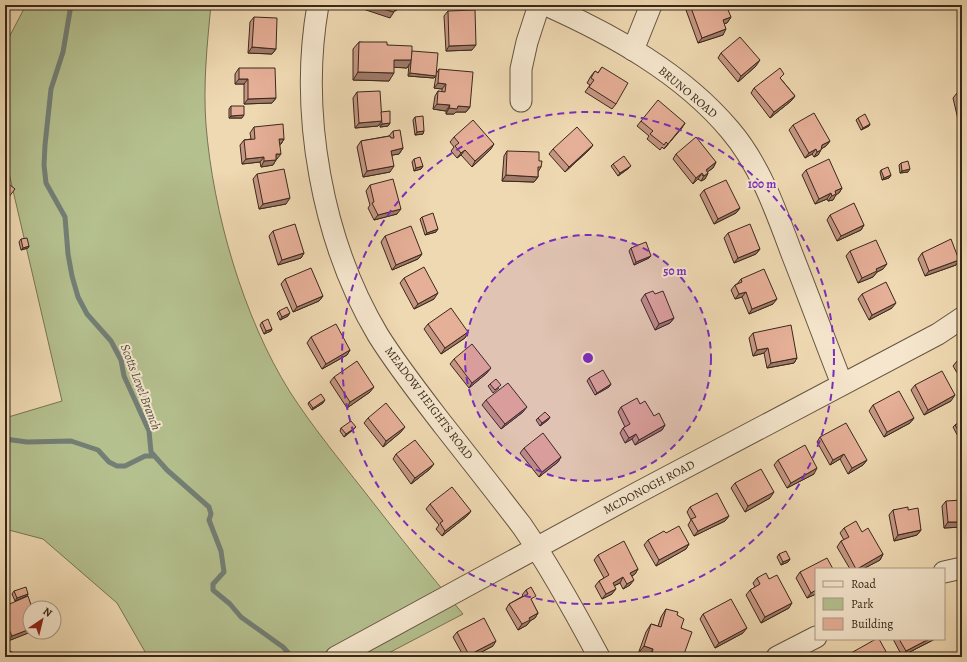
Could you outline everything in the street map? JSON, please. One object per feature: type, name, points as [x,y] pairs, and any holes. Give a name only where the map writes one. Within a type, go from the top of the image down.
[{"type":"street","name":"MEADOW HEIGHTS ROAD","points":[[318,5],[312,64],[313,123],[319,175],[337,246],[353,285],[378,335],[413,386],[522,526],[551,569],[599,657]]},
{"type":"street","points":[[521,100],[521,69],[527,42],[539,5]]},
{"type":"street","name":"BRUNO ROAD","points":[[546,5],[594,27],[633,50],[678,81],[706,105],[731,130],[752,161],[770,196],[842,384]]},
{"type":"street","points":[[633,50],[651,5]]},
{"type":"street","name":"MCDONOGH ROAD","points":[[336,657],[842,384],[938,334],[962,318]]},
{"type":"street","points":[[945,572],[962,568]]},
{"type":"street","points":[[777,657],[815,637]]},
{"type":"green space","points":[[26,5],[211,5],[205,95],[206,125],[215,193],[233,263],[258,331],[273,363],[307,417],[400,537],[463,614],[381,657],[148,657],[117,603],[43,539],[5,529],[5,418],[62,401],[5,156],[5,45]]},
{"type":"building","points":[[369,5],[396,5],[394,12]]},
{"type":"building","points":[[690,5],[726,5],[731,17],[723,20],[726,29],[702,38]]},
{"type":"building","points":[[475,10],[476,45],[449,46],[448,11]]},
{"type":"building","points":[[254,17],[277,18],[276,49],[252,47]]},
{"type":"building","points":[[740,37],[760,60],[741,76],[721,53]]},
{"type":"building","points":[[359,42],[387,42],[387,45],[412,46],[412,60],[394,60],[394,73],[358,72]]},
{"type":"building","points":[[412,51],[438,53],[436,76],[410,73]]},
{"type":"building","points":[[602,67],[628,83],[616,104],[589,87],[594,80],[591,78],[595,71],[598,73]]},
{"type":"building","points":[[239,68],[275,68],[276,98],[248,99],[248,79],[239,79]]},
{"type":"building","points":[[780,68],[784,74],[780,78],[795,96],[774,112],[754,88]]},
{"type":"building","points":[[439,69],[473,72],[470,107],[458,106],[457,109],[449,108],[450,105],[437,104],[438,91],[445,92],[446,84],[438,83]]},
{"type":"building","points":[[380,91],[382,121],[359,123],[357,92]]},
{"type":"building","points":[[962,92],[962,114],[957,93]]},
{"type":"building","points":[[658,100],[685,123],[668,144],[666,142],[664,145],[650,134],[653,131],[641,121]]},
{"type":"building","points":[[231,106],[244,106],[244,115],[231,116]]},
{"type":"building","points":[[390,111],[390,123],[382,124],[381,112]]},
{"type":"building","points":[[814,113],[830,141],[822,145],[821,150],[817,152],[816,149],[809,153],[793,125]]},
{"type":"building","points":[[865,114],[870,124],[863,128],[858,118]]},
{"type":"building","points":[[423,116],[424,131],[417,132],[415,117]]},
{"type":"building","points":[[473,120],[494,144],[475,161],[465,150],[461,153],[455,146],[459,143],[454,137]]},
{"type":"building","points":[[283,124],[284,139],[279,139],[281,154],[276,154],[276,160],[264,161],[264,157],[246,159],[244,140],[255,139],[254,127]]},
{"type":"building","points":[[577,127],[593,145],[569,167],[553,149]]},
{"type":"building","points":[[400,130],[403,148],[391,151],[394,166],[367,171],[361,141],[390,136],[391,138],[394,138],[393,131]]},
{"type":"building","points":[[696,137],[716,162],[706,170],[708,173],[704,176],[702,173],[696,178],[676,154]]},
{"type":"building","points":[[507,151],[539,152],[539,161],[542,161],[541,167],[538,167],[538,177],[506,175]]},
{"type":"building","points":[[624,156],[631,166],[620,173],[613,164]]},
{"type":"building","points":[[420,157],[423,166],[416,168],[414,159]]},
{"type":"building","points":[[829,159],[842,188],[835,191],[836,194],[832,196],[831,193],[819,199],[806,170]]},
{"type":"building","points":[[908,161],[910,169],[902,171],[901,163]]},
{"type":"building","points":[[888,167],[891,175],[884,178],[881,170]]},
{"type":"building","points":[[284,169],[290,198],[263,204],[257,174]]},
{"type":"building","points":[[393,179],[401,209],[378,215],[372,203],[374,202],[370,185]]},
{"type":"building","points":[[726,180],[740,208],[718,219],[704,190]]},
{"type":"building","points":[[5,181],[15,189],[5,202]]},
{"type":"building","points":[[854,203],[864,225],[841,236],[830,215]]},
{"type":"building","points":[[433,213],[438,229],[427,233],[422,217]]},
{"type":"building","points":[[295,224],[304,253],[282,260],[273,231]]},
{"type":"building","points":[[750,224],[760,249],[738,258],[728,233]]},
{"type":"building","points":[[411,226],[422,254],[396,265],[385,236]]},
{"type":"building","points":[[27,238],[29,246],[23,248],[21,239]]},
{"type":"building","points":[[951,239],[959,260],[929,271],[922,253]]},
{"type":"building","points":[[876,240],[887,264],[876,269],[877,271],[862,278],[850,251]]},
{"type":"building","points":[[646,242],[651,256],[636,262],[631,248]]},
{"type":"building","points":[[424,267],[438,293],[418,304],[404,278]]},
{"type":"building","points":[[311,268],[323,296],[297,307],[285,279]]},
{"type":"building","points":[[764,269],[777,299],[752,309],[746,292],[739,294],[735,285],[742,282],[741,279]]},
{"type":"building","points":[[5,274],[9,275],[5,294]]},
{"type":"building","points":[[886,282],[896,303],[872,315],[862,294]]},
{"type":"building","points":[[653,291],[655,294],[663,291],[674,318],[659,324],[645,294]]},
{"type":"building","points":[[287,307],[290,313],[282,317],[279,311]]},
{"type":"building","points":[[451,308],[468,332],[445,348],[428,324]]},
{"type":"building","points":[[268,319],[272,329],[266,331],[262,322]]},
{"type":"building","points":[[336,324],[350,350],[326,364],[311,337]]},
{"type":"building","points":[[791,325],[797,358],[771,363],[768,348],[757,350],[753,333]]},
{"type":"building","points":[[472,344],[491,368],[472,383],[454,359]]},
{"type":"building","points":[[962,358],[962,370],[957,361]]},
{"type":"building","points":[[357,361],[374,387],[350,402],[334,377]]},
{"type":"building","points":[[603,370],[611,384],[597,393],[589,378]]},
{"type":"building","points":[[942,371],[955,395],[928,410],[915,385]]},
{"type":"building","points":[[496,379],[501,385],[495,390],[490,384]]},
{"type":"building","points":[[508,383],[527,407],[505,424],[486,400]]},
{"type":"building","points":[[899,391],[914,418],[887,432],[873,405]]},
{"type":"building","points":[[321,394],[325,400],[313,408],[309,402]]},
{"type":"building","points":[[637,398],[640,404],[645,401],[654,416],[659,413],[665,425],[639,440],[636,434],[629,438],[623,428],[630,424],[621,407]]},
{"type":"building","points":[[386,403],[405,427],[386,441],[368,418]]},
{"type":"building","points":[[545,412],[550,417],[542,423],[538,418]]},
{"type":"building","points":[[351,421],[356,427],[346,434],[341,428]]},
{"type":"building","points":[[962,421],[962,437],[955,425]]},
{"type":"building","points":[[846,423],[867,460],[852,468],[844,454],[833,460],[820,437]]},
{"type":"building","points":[[543,433],[561,457],[542,472],[524,448]]},
{"type":"building","points":[[415,440],[434,464],[415,478],[396,454]]},
{"type":"building","points":[[805,445],[817,468],[791,483],[778,460]]},
{"type":"building","points":[[761,469],[774,492],[748,506],[735,483]]},
{"type":"building","points":[[452,487],[471,511],[445,531],[440,523],[443,521],[430,504]]},
{"type":"building","points":[[717,493],[729,516],[698,531],[691,519],[696,517],[690,507]]},
{"type":"building","points":[[962,500],[962,522],[948,522],[946,501]]},
{"type":"building","points":[[908,507],[908,510],[918,508],[921,530],[898,535],[893,510]]},
{"type":"building","points":[[856,521],[862,532],[868,528],[883,554],[859,568],[855,568],[841,541],[849,537],[844,528]]},
{"type":"building","points":[[679,526],[689,544],[659,560],[648,540],[664,531],[666,533]]},
{"type":"building","points":[[624,541],[638,569],[630,573],[634,580],[627,584],[623,577],[613,583],[616,589],[606,594],[599,581],[609,575],[598,555]]},
{"type":"building","points":[[786,551],[790,559],[783,562],[779,554]]},
{"type":"building","points":[[827,558],[832,568],[815,568],[815,591],[811,593],[800,572]]},
{"type":"building","points":[[766,573],[769,579],[777,575],[792,603],[765,617],[750,590],[760,584],[757,578]]},
{"type":"building","points":[[26,587],[28,594],[17,598],[14,591]]},
{"type":"building","points":[[531,587],[536,596],[531,599],[538,613],[529,618],[530,620],[522,624],[509,604],[528,594],[526,590]]},
{"type":"building","points":[[28,596],[29,600],[22,600],[22,632],[12,636],[5,621],[5,606]]},
{"type":"building","points":[[731,599],[747,628],[719,643],[703,614]]},
{"type":"building","points":[[666,609],[678,612],[677,615],[684,619],[681,628],[692,632],[683,657],[663,657],[652,654],[653,649],[644,646],[651,624],[661,627]]},
{"type":"building","points":[[484,618],[496,641],[469,655],[457,632]]},
{"type":"building","points":[[874,640],[880,640],[889,657],[853,657],[851,653]]},
{"type":"building","points":[[900,640],[927,640],[906,651]]},
{"type":"building","points":[[8,650],[22,657],[5,657]]},
{"type":"building","points":[[442,654],[444,657],[436,657]]},
{"type":"waterway","name":"Scotts Level Branch","points":[[71,5],[63,52],[51,89],[44,165],[46,183],[65,217],[68,254],[78,297],[87,314],[111,341],[121,360],[124,376],[149,431],[151,452],[167,470],[209,507],[211,514],[209,520],[221,551],[224,572],[213,584],[213,590],[230,604],[241,617],[283,647],[292,657]]},
{"type":"waterway","points":[[5,439],[27,442],[71,441],[98,450],[109,462],[117,466],[125,466],[145,456],[154,456]]}]
